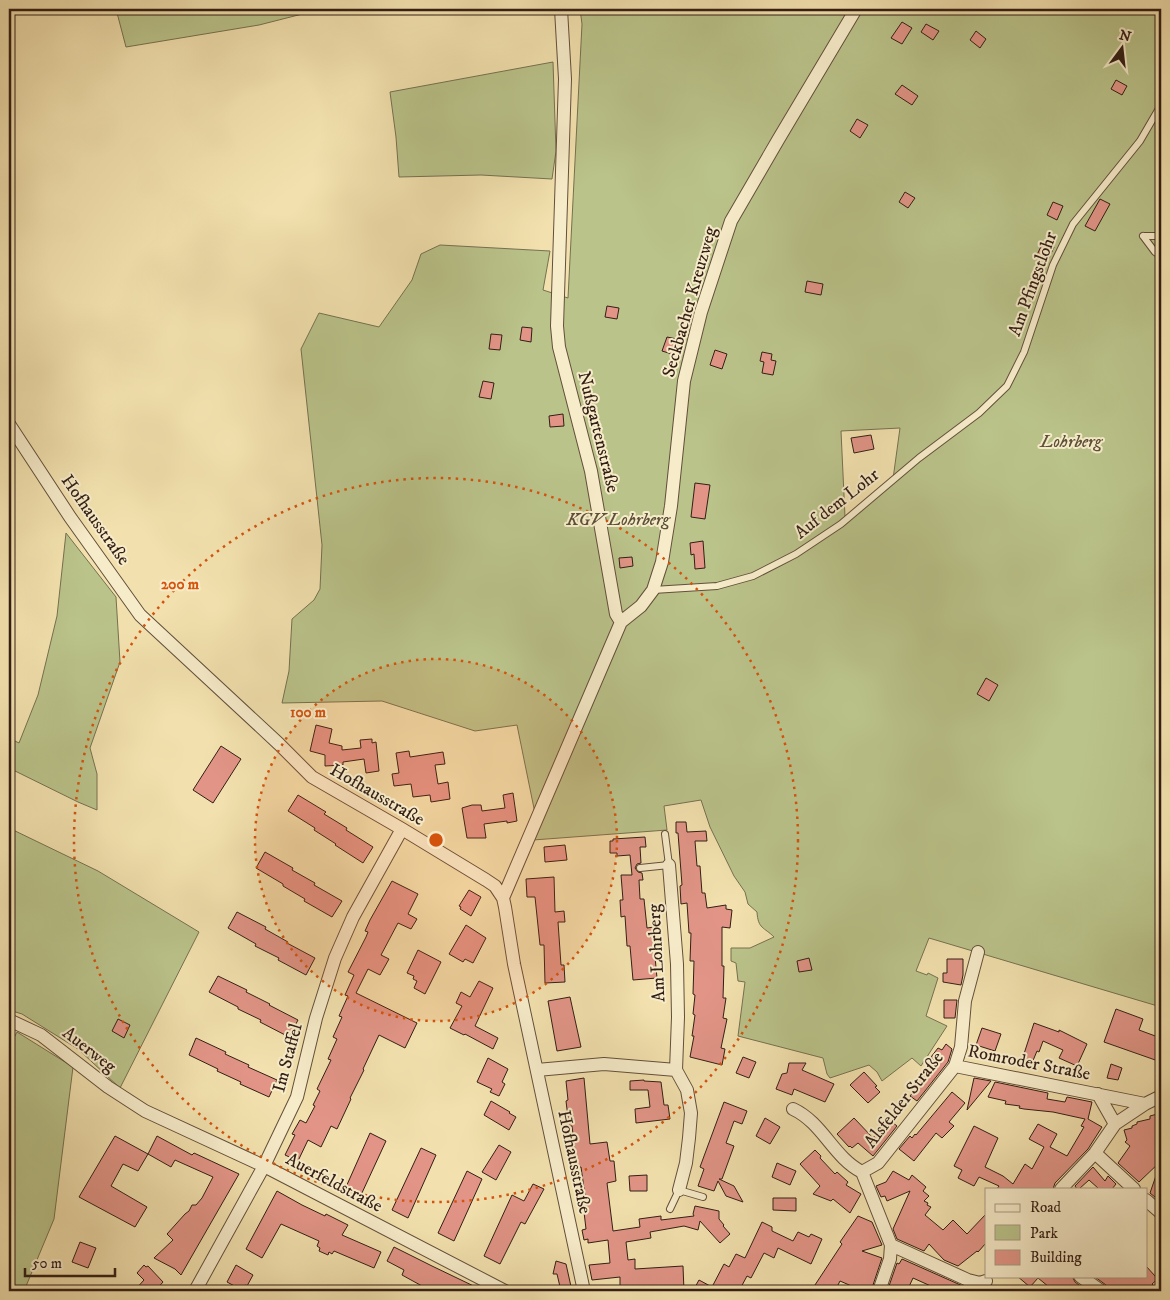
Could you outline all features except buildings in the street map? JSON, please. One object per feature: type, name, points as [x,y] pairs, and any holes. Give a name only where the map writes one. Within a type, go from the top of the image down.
[{"type":"street","name":"Nußgartenstraße","points":[[561,9],[565,79],[557,326],[560,347],[591,470],[616,614],[621,622]]},
{"type":"street","name":"Seckbacher Kreuzweg","points":[[621,622],[641,606],[653,590],[662,562],[671,506],[684,381],[701,312],[731,221],[856,9]]},
{"type":"street","name":"Hofhausstraße","points":[[9,424],[70,517],[140,615],[312,777],[486,880],[494,886],[503,898],[514,964],[584,1291]]},
{"type":"street","points":[[503,898],[621,622]]},
{"type":"street","name":"Im Staffel","points":[[200,1290],[297,1097],[316,1018],[335,958],[353,917],[402,829]]},
{"type":"street","name":"Am Lohrberg","points":[[669,865],[677,964],[676,1070],[687,1090],[691,1113],[687,1154],[679,1190]]},
{"type":"street","name":"Alsfelder Straße","points":[[862,1172],[878,1163],[954,1066],[961,1047],[965,1001],[978,952]]},
{"type":"street","name":"Auerweg","points":[[9,1020],[41,1035],[108,1087],[145,1111]]},
{"type":"street","points":[[536,1070],[604,1064],[676,1070]]},
{"type":"street","name":"Romroder Straße","points":[[954,1066],[1145,1104]]},
{"type":"street","name":"Romroder Straße","points":[[1098,1094],[1115,1124]]},
{"type":"street","points":[[1062,1188],[1095,1153],[1115,1124],[1161,1096]]},
{"type":"street","points":[[793,1109],[808,1117],[850,1166],[862,1172],[891,1245],[890,1259],[879,1291]]},
{"type":"street","name":"Auerfeldstraße","points":[[145,1111],[264,1166],[504,1291]]},
{"type":"street","points":[[1095,1153],[1133,1188]]},
{"type":"street","points":[[1148,1202],[1161,1212]]},
{"type":"street","points":[[891,1245],[968,1280],[980,1283],[986,1281]]},
{"type":"street","points":[[1082,1278],[1092,1289]]},
{"type":"lane","name":"Am Pfingstlohr","points":[[919,458],[979,413],[1007,386],[1024,352],[1053,265],[1073,224],[1140,140],[1161,105]]},
{"type":"lane","points":[[1161,236],[1144,236],[1154,252],[1161,256]]},
{"type":"lane","name":"Auf dem Lohr","points":[[653,590],[717,586],[753,576],[820,540],[919,458]]},
{"type":"lane","name":"Am Lohrberg","points":[[665,834],[669,865]]},
{"type":"lane","points":[[640,868],[669,865]]},
{"type":"lane","points":[[670,1209],[679,1190],[703,1197]]},
{"type":"green space","points":[[116,9],[322,9],[259,25],[126,47]]},
{"type":"green space","name":"KGV Lohrberg","points":[[580,9],[1161,9],[1161,1007],[929,938],[916,971],[927,975],[928,973],[938,978],[926,1016],[947,1026],[921,1066],[912,1058],[882,1081],[877,1072],[869,1065],[830,1078],[827,1074],[823,1058],[738,1036],[745,982],[738,981],[736,963],[731,961],[731,948],[750,948],[774,937],[760,925],[757,912],[748,904],[745,892],[734,876],[710,827],[701,800],[664,806],[667,830],[533,840],[538,828],[517,725],[475,731],[382,701],[282,703],[289,671],[292,619],[314,600],[320,589],[322,545],[301,349],[319,313],[379,327],[412,280],[421,254],[440,245],[550,251],[543,290],[568,298],[582,24]],"holes":[[[900,428],[893,479],[845,517],[841,431]]]},
{"type":"green space","points":[[553,62],[556,151],[552,179],[481,175],[399,177],[390,92]]},
{"type":"green space","points":[[66,533],[116,597],[120,662],[90,748],[97,774],[97,810],[9,768],[9,738],[19,743],[38,695],[57,616]]},
{"type":"green space","points":[[9,828],[98,871],[199,932],[120,1088],[78,1049],[22,1014],[9,1010]]},
{"type":"green space","points":[[17,1032],[73,1067],[54,1219],[24,1291],[9,1291],[9,1047]]},
{"type":"park label","name":"Lohrberg","points":[[1071,442]]}]
